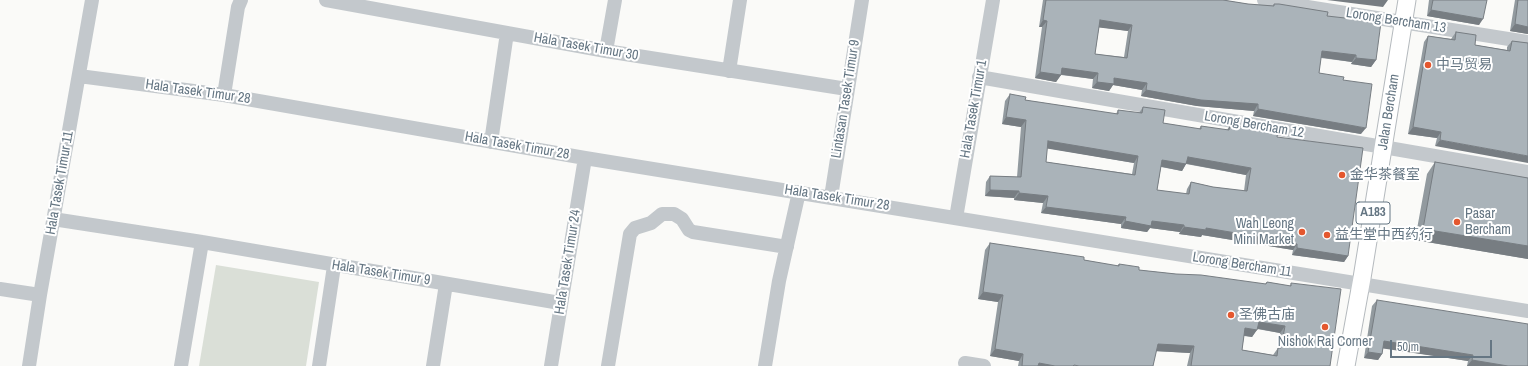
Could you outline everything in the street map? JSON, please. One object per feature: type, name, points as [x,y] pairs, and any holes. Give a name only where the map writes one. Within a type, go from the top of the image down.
[{"type":"main road","name":"Jalan Bercham","points":[[1346,366],[1356,283],[1398,21],[1397,0]]},
{"type":"main road","name":"Jalan Bercham","points":[[1398,21],[1407,0]]},
{"type":"main road","name":"Jalan Bercham","points":[[1337,366],[1356,283]]},
{"type":"street","name":"Hala Tasek Timur 11","points":[[29,366],[53,219],[92,0]]},
{"type":"street","name":"Hala Tasek Timur 30","points":[[326,0],[606,51],[847,89]]},
{"type":"street","points":[[606,51],[615,0]]},
{"type":"street","points":[[729,70],[740,0]]},
{"type":"street","name":"Lintasan Tasek Timur 9","points":[[831,197],[862,0]]},
{"type":"street","name":"Hala Tasek Timur 1","points":[[956,218],[993,0]]},
{"type":"street","name":"Lorong Bercham 13","points":[[1264,0],[1528,42]]},
{"type":"street","points":[[224,95],[239,4]]},
{"type":"street","points":[[491,142],[507,33]]},
{"type":"street","name":"Hala Tasek Timur 28","points":[[79,76],[224,95],[585,158],[956,218]]},
{"type":"street","name":"Lorong Bercham 12","points":[[979,77],[1528,172]]},
{"type":"street","name":"Hala Tasek Timur 24","points":[[551,366],[560,303],[585,158]]},
{"type":"street","points":[[765,366],[779,281],[799,192]]},
{"type":"street","points":[[608,366],[630,234],[634,228],[647,225],[662,214],[674,214],[682,219],[689,230],[693,232],[787,247]]},
{"type":"street","name":"Lorong Bercham 11","points":[[956,218],[1528,311]]},
{"type":"street","name":"Hala Tasek Timur 9","points":[[53,219],[202,242],[334,266],[560,303]]},
{"type":"street","points":[[181,366],[202,242]]},
{"type":"street","points":[[319,366],[334,266]]},
{"type":"street","points":[[433,366],[446,284]]},
{"type":"street","points":[[0,289],[40,295]]},
{"type":"street","points":[[965,363],[984,366]]},
{"type":"shaded area","points":[[216,265],[319,282],[306,366],[199,366]]},
{"type":"building","points":[[1046,0],[1223,0],[1274,6],[1274,4],[1279,4],[1328,12],[1327,16],[1381,22],[1376,60],[1356,58],[1356,55],[1322,51],[1319,73],[1344,77],[1343,80],[1372,84],[1366,128],[1258,109],[1258,104],[1201,100],[1146,90],[1147,83],[1114,78],[1114,84],[1097,82],[1098,73],[1062,68],[1061,75],[1040,72],[1047,21],[1043,20]],"holes":[[[1100,20],[1132,25],[1127,58],[1095,54]]]},
{"type":"building","points":[[1433,0],[1487,0],[1483,19],[1431,10]]},
{"type":"building","points":[[1518,0],[1528,0],[1528,27],[1515,24]]},
{"type":"building","points":[[1456,32],[1476,35],[1475,45],[1510,51],[1512,41],[1528,43],[1528,156],[1440,140],[1441,132],[1413,127],[1428,36],[1455,40]]},
{"type":"building","points":[[1010,94],[1026,97],[1025,100],[1118,114],[1118,110],[1142,113],[1143,107],[1165,110],[1163,123],[1201,129],[1201,126],[1229,130],[1230,125],[1255,129],[1256,126],[1278,130],[1277,137],[1363,148],[1348,256],[1297,248],[1297,244],[1206,228],[1206,230],[1184,227],[1184,225],[1152,221],[1151,226],[1125,221],[1126,217],[1046,207],[1048,196],[1019,193],[1019,191],[990,190],[990,176],[1021,177],[1026,120],[1006,117]],"holes":[[[1048,141],[1138,156],[1135,175],[1046,162]],[[1188,157],[1251,168],[1247,191],[1213,187],[1191,182],[1189,194],[1157,190],[1162,160],[1186,164]]]},
{"type":"building","points":[[1435,162],[1528,178],[1528,246],[1423,229]]},
{"type":"building","points":[[990,243],[1084,257],[1084,260],[1119,266],[1119,264],[1139,267],[1139,270],[1201,275],[1266,284],[1267,282],[1291,286],[1291,283],[1341,289],[1330,366],[1191,366],[1194,346],[1158,344],[1153,366],[1055,366],[1039,363],[1038,366],[1022,366],[1023,354],[995,349],[1003,295],[983,292]],"holes":[[[1259,322],[1285,326],[1281,348],[1278,348],[1277,356],[1242,350],[1245,328],[1257,330]]]},
{"type":"building","points":[[1377,300],[1528,324],[1528,366],[1508,366],[1472,360],[1473,355],[1384,341],[1382,354],[1368,352]]},
{"type":"place","name":"中马贸易","points":[[1428,65]]},
{"type":"place","name":"金华茶餐室","points":[[1342,175]]},
{"type":"place","name":"Pasar Bercham","points":[[1457,222]]},
{"type":"place","name":"Wah Leong Mini Market","points":[[1302,232]]},
{"type":"place","name":"益生堂中西药行","points":[[1327,235]]},
{"type":"place","name":"圣佛古庙","points":[[1231,315]]},
{"type":"place","name":"Nishok Raj Corner","points":[[1325,327]]}]
